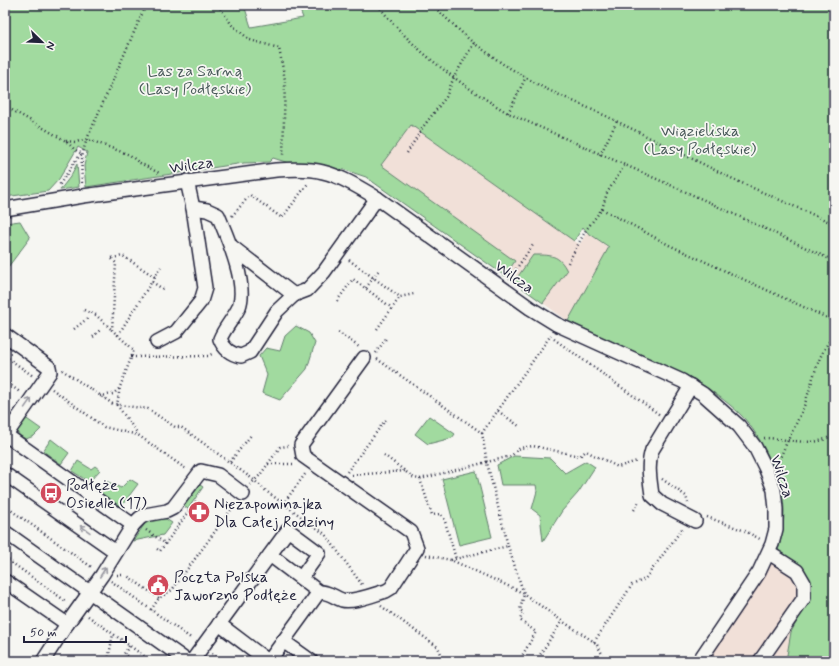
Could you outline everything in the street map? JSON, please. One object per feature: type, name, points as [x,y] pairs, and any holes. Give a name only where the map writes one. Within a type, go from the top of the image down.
[{"type":"street","name":"Wilcza","points":[[5,209],[187,181],[283,169],[322,171],[350,182],[377,198],[530,308],[556,324],[682,380],[718,406],[739,426],[751,441],[765,467],[776,503],[776,529],[767,548],[759,572],[699,661]]},
{"type":"street","points":[[157,342],[176,332],[200,301],[205,288],[193,208],[187,181]]},
{"type":"street","points":[[193,208],[207,210],[218,215],[231,246],[239,279],[240,298],[239,306],[220,339],[222,344],[229,351],[241,356],[250,352],[277,311],[294,295],[307,290],[314,284],[377,198]]},
{"type":"street","points":[[231,246],[294,295]]},
{"type":"street","points":[[5,335],[49,367],[50,372],[5,435],[134,524]]},
{"type":"street","points":[[270,555],[319,592],[327,592],[342,600],[349,601],[386,591],[391,588],[417,548],[411,532],[303,456],[301,445],[364,354]]},
{"type":"street","points":[[691,386],[652,450],[649,460],[649,473],[652,496],[662,504],[692,515]]},
{"type":"street","points":[[43,661],[66,624],[134,524],[140,518],[145,515],[167,511],[173,508],[201,471],[218,475],[243,494]]},
{"type":"street","points":[[5,474],[116,552]]},
{"type":"street","points":[[192,661],[288,530],[319,553],[301,578]]},
{"type":"street","points":[[5,532],[187,661]]},
{"type":"street","points":[[760,661],[804,598],[804,583],[797,571],[767,548]]},
{"type":"street","points":[[5,581],[66,624]]},
{"type":"street","points":[[218,624],[269,661],[319,592]]},
{"type":"street","points":[[283,641],[311,661]]},
{"type":"path","points":[[83,196],[81,166],[82,154],[87,139],[146,5]]},
{"type":"path","points":[[218,5],[232,25],[250,40],[279,48],[285,80],[283,169]]},
{"type":"path","points":[[378,5],[418,50],[481,97],[508,113],[624,166],[704,200],[834,261]]},
{"type":"path","points":[[432,5],[474,43],[503,64],[544,88],[735,180],[834,224]]},
{"type":"path","points":[[407,153],[423,127],[446,97],[454,77],[474,43]]},
{"type":"path","points":[[508,113],[526,77]]},
{"type":"path","points":[[5,106],[66,141],[82,154]]},
{"type":"path","points":[[600,155],[617,122]]},
{"type":"path","points":[[66,141],[76,142],[87,139],[130,155],[138,162],[161,174]]},
{"type":"path","points":[[48,202],[69,173],[76,160],[82,154]]},
{"type":"path","points":[[568,263],[586,230],[602,209],[607,193],[624,166]]},
{"type":"path","points":[[224,228],[250,194],[282,218],[308,181],[316,182]]},
{"type":"path","points":[[602,209],[669,245],[834,321]]},
{"type":"path","points":[[502,288],[533,245]]},
{"type":"path","points":[[338,252],[400,297]]},
{"type":"path","points":[[112,330],[116,263],[112,258],[123,256],[155,277]]},
{"type":"path","points":[[118,335],[161,267]]},
{"type":"path","points":[[366,288],[379,270]]},
{"type":"path","points":[[337,300],[353,279],[392,308]]},
{"type":"path","points":[[152,282],[163,289]]},
{"type":"path","points":[[377,329],[400,297],[414,294]]},
{"type":"path","points":[[84,310],[96,315],[134,350],[120,387],[117,405],[138,435],[196,477]]},
{"type":"path","points":[[74,329],[88,318]]},
{"type":"path","points":[[93,337],[101,329]]},
{"type":"path","points":[[338,332],[364,354]]},
{"type":"path","points":[[482,434],[554,332]]},
{"type":"path","points":[[551,336],[665,419],[675,406],[678,408]]},
{"type":"path","points":[[771,484],[788,439],[802,411],[818,364],[827,343],[834,336]]},
{"type":"path","points":[[387,337],[373,356],[482,434],[487,463],[508,546],[524,594],[520,610],[523,612],[520,620],[536,632],[519,661]]},
{"type":"path","points":[[5,356],[104,427],[138,435]]},
{"type":"path","points":[[131,357],[208,356]]},
{"type":"path","points":[[100,396],[113,394],[120,387]]},
{"type":"path","points":[[498,412],[519,426]]},
{"type":"path","points":[[387,418],[344,476],[405,471]]},
{"type":"path","points":[[230,462],[252,434]]},
{"type":"path","points":[[751,441],[762,438],[818,442],[834,435]]},
{"type":"path","points":[[151,610],[159,598],[172,590],[280,447],[288,446],[303,456]]},
{"type":"path","points":[[384,455],[414,478],[420,479],[487,463],[511,456],[520,448],[534,446],[580,456],[586,451],[618,467],[640,460]]},
{"type":"path","points":[[267,464],[317,466]]},
{"type":"path","points":[[283,504],[305,474],[317,466]]},
{"type":"path","points":[[656,475],[686,496],[692,515]]},
{"type":"path","points":[[420,479],[432,515],[440,514],[444,518],[456,559]]},
{"type":"path","points":[[157,549],[160,551],[166,544],[198,499]]},
{"type":"path","points":[[692,515],[704,516],[745,531],[767,548]]},
{"type":"path","points":[[594,642],[632,585],[645,580],[692,515]]},
{"type":"path","points":[[134,524],[166,544]]},
{"type":"path","points":[[451,560],[508,546]]},
{"type":"path","points":[[414,553],[451,560],[517,590],[596,643],[606,661]]},
{"type":"path","points":[[111,581],[118,574],[126,575],[159,598]]},
{"type":"path","points":[[370,595],[374,601],[438,647],[444,661]]},
{"type":"path","points":[[536,661],[562,621]]},
{"type":"path","points":[[108,661],[113,634]]},
{"type":"path","points":[[129,646],[124,654],[134,661]]},
{"type":"shaded area","points":[[411,125],[574,241],[580,244],[587,232],[609,248],[568,321],[505,276],[515,262],[381,165]]},
{"type":"shaded area","points":[[777,554],[800,569],[808,601],[791,632],[786,661],[700,661]]},
{"type":"green space","name":"Wiązieliska (Lasy Podłęskie)","points":[[5,5],[244,5],[251,27],[303,18],[298,5],[834,5],[834,661],[786,661],[791,632],[808,601],[807,583],[777,554],[783,522],[783,499],[776,473],[756,434],[749,424],[730,405],[694,379],[568,321],[609,247],[587,232],[583,227],[574,241],[411,125],[381,165],[515,261],[505,276],[366,177],[345,170],[292,164],[273,158],[269,162],[244,163],[86,187],[84,166],[87,152],[78,147],[59,179],[48,191],[5,197]]},
{"type":"green space","points":[[77,164],[79,187],[60,190],[70,177]]},
{"type":"green space","points":[[20,221],[30,238],[5,271],[5,223]]},
{"type":"green space","points":[[533,255],[544,255],[557,258],[561,261],[567,271],[543,303],[514,282]]},
{"type":"green space","points":[[296,326],[309,333],[315,343],[307,369],[280,400],[262,393],[267,375],[259,356],[266,348],[280,351],[285,336]]},
{"type":"green space","points":[[429,416],[455,434],[452,438],[428,444],[415,434]]},
{"type":"green space","points":[[24,417],[41,429],[34,436],[26,439],[20,436],[17,432],[19,424]]},
{"type":"green space","points":[[51,439],[69,453],[61,464],[43,451]]},
{"type":"green space","points":[[514,456],[550,458],[565,473],[586,461],[595,467],[578,493],[562,511],[543,541],[540,515],[532,509],[537,491],[536,485],[501,485],[497,465]]},
{"type":"green space","points":[[78,461],[91,469],[95,466],[100,470],[89,482],[72,471]]},
{"type":"green space","points":[[476,471],[492,537],[459,545],[442,479]]},
{"type":"green space","points":[[130,479],[138,484],[120,508],[98,493],[106,481],[121,488]]},
{"type":"green space","points":[[200,485],[203,487],[188,509],[184,506]]},
{"type":"green space","points":[[154,519],[166,519],[172,523],[163,535],[133,541],[146,522]]},
{"type":"place","name":"Podłęże Osiedle (17)","points":[[51,493]]},
{"type":"place","name":"Niezapominajka Dla Całej Rodziny","points":[[199,512]]},
{"type":"place","name":"Poczta Polska Jaworzno Podłęże","points":[[158,585]]},
{"type":"park label","name":"Las za Sarną (Lasy Podłęskie)","points":[[195,79]]}]
